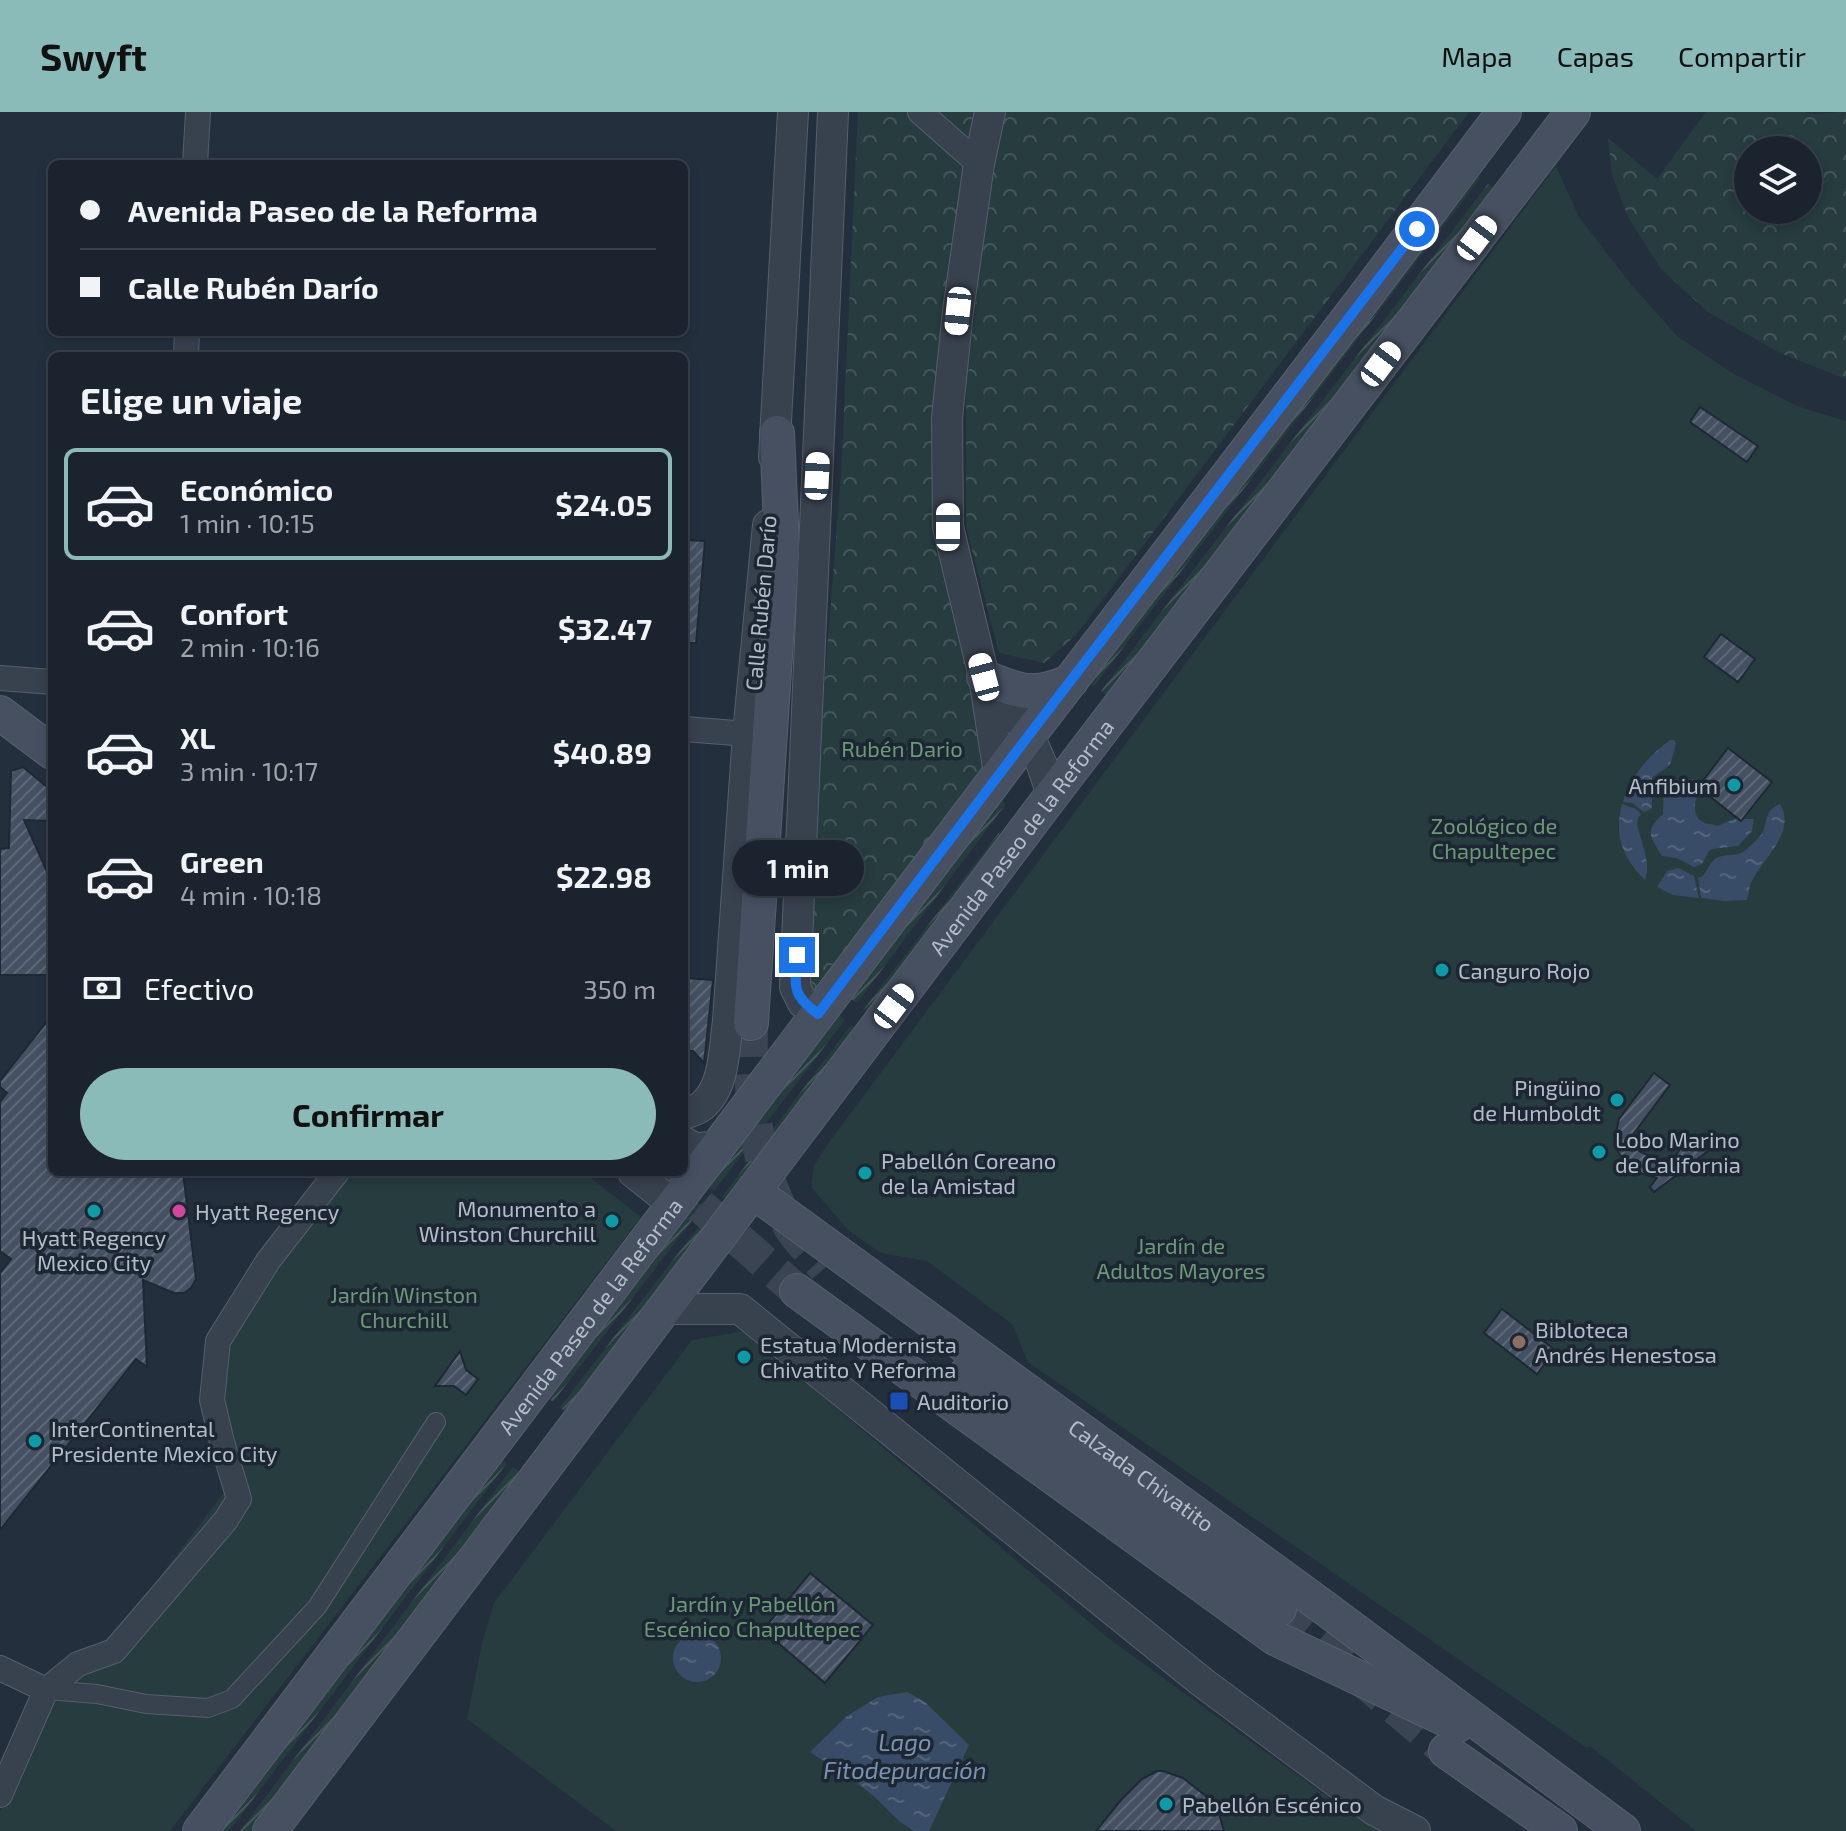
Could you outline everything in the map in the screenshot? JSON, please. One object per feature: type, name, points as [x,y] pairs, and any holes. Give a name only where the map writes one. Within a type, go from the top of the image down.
[{"type":"main road","name":"Avenida Paseo de la Reforma","points":[[688,1171],[700,1144],[818,1014],[1504,112]]},
{"type":"main road","name":"Avenida Paseo de la Reforma","points":[[270,1831],[1566,115]]},
{"type":"main road","points":[[751,1023],[782,548],[777,433]]},
{"type":"main road","points":[[984,677],[1008,688],[1030,692],[1051,690],[1071,681]]},
{"type":"main road","points":[[0,713],[48,749]]},
{"type":"main road","name":"Avenida Paseo de la Reforma","points":[[200,1831],[673,1204],[686,1176]]},
{"type":"main road","name":"Calzada Chivatito","points":[[754,1192],[1272,1569],[1623,1831]]},
{"type":"main road","points":[[825,1268],[1279,1609]]},
{"type":"main road","name":"Calzada Chivatito","points":[[797,1291],[1275,1638],[1527,1758]]},
{"type":"main road","points":[[1446,1751],[1560,1831]]},
{"type":"street","points":[[195,160],[198,112]]},
{"type":"street","name":"Calle Rubén Darío","points":[[688,1112],[700,1107],[714,1093],[728,1021],[748,734],[777,433],[793,112]]},
{"type":"street","points":[[818,1014],[803,1003],[795,987],[833,112]]},
{"type":"street","points":[[920,112],[979,164]]},
{"type":"street","points":[[990,112],[979,164],[958,311],[947,418],[948,527],[984,677],[999,774]]},
{"type":"street","points":[[984,677],[1029,735],[1052,795]]},
{"type":"street","points":[[0,678],[48,682]]},
{"type":"street","points":[[688,729],[748,734]]},
{"type":"street","points":[[0,1795],[46,1690],[78,1664],[114,1651],[226,1520],[239,1499],[212,1400],[218,1341],[268,1261],[334,1176]]},
{"type":"street","points":[[638,1176],[673,1204]]},
{"type":"street","points":[[664,1309],[740,1309],[1202,1682],[1374,1810],[1415,1831]]},
{"type":"street","points":[[0,1668],[46,1690],[97,1694],[146,1704],[208,1708],[232,1699],[317,1607],[436,1422]]},
{"type":"green space","name":"Rubén Dario","points":[[858,112],[979,112],[935,523],[992,764],[822,1000],[806,993],[801,975],[841,476]]},
{"type":"green space","points":[[1001,112],[1469,112],[1076,635],[1044,663],[999,653],[966,527],[966,394],[987,193]]},
{"type":"green space","points":[[1706,112],[1846,112],[1846,379],[1780,353],[1708,312],[1661,269],[1628,217],[1612,175],[1608,138],[1657,179]]},
{"type":"green space","name":"Zoológico de Chapultepec","points":[[1556,166],[1579,217],[1630,283],[1677,336],[1734,374],[1797,406],[1846,421],[1846,1831],[1696,1831],[1590,1746],[1587,1748],[1028,1362],[1012,1324],[927,1261],[881,1253],[849,1231],[811,1187],[814,1165],[827,1145]]},
{"type":"green space","points":[[1473,173],[1480,178],[1094,686],[1086,680]]},
{"type":"green space","points":[[1488,184],[1496,190],[1110,698],[1101,691]]},
{"type":"green space","points":[[1001,794],[1005,805],[857,1003],[848,997]]},
{"type":"green space","points":[[1000,831],[992,854],[872,1015],[864,1009]]},
{"type":"green space","points":[[836,1013],[845,1020],[714,1191],[706,1184]]},
{"type":"green space","points":[[851,1025],[860,1031],[729,1203],[722,1197]]},
{"type":"green space","name":"Jardín Winston Churchill","points":[[337,1176],[588,1176],[641,1217],[170,1831],[0,1831],[0,1811],[71,1661],[109,1644],[228,1487],[219,1342]]},
{"type":"green space","points":[[694,1200],[703,1206],[553,1402],[545,1395]]},
{"type":"green space","points":[[710,1212],[718,1218],[568,1413],[560,1407]]},
{"type":"green space","name":"Jardín y Pabellón Escénico Chapultepec","points":[[745,1331],[1108,1638],[1351,1814],[1383,1831],[616,1831],[467,1719],[482,1643],[494,1603],[692,1340]]},
{"type":"green space","points":[[499,1457],[507,1463],[229,1831],[216,1831]]},
{"type":"green space","points":[[513,1467],[522,1474],[253,1831],[240,1831]]},
{"type":"water","points":[[1670,740],[1676,744],[1670,765],[1652,778],[1651,809],[1644,812],[1632,803],[1623,802],[1641,767]]},
{"type":"water","points":[[1697,779],[1701,782],[1698,787],[1701,790],[1695,802],[1695,811],[1703,822],[1717,826],[1737,818],[1741,821],[1754,819],[1752,831],[1738,846],[1712,849],[1702,864],[1694,867],[1677,858],[1662,856],[1654,843],[1651,829],[1663,814],[1667,782]]},
{"type":"water","points":[[1622,804],[1641,814],[1637,823],[1646,859],[1645,880],[1622,845],[1619,826]]},
{"type":"water","points":[[1780,804],[1784,814],[1782,835],[1752,881],[1747,900],[1701,898],[1698,878],[1716,858],[1738,854],[1748,848],[1763,832],[1770,811]]},
{"type":"water","points":[[1678,868],[1694,876],[1699,898],[1673,895],[1657,887],[1667,871]]},
{"type":"water","points":[[697,1634],[714,1641],[721,1658],[714,1675],[697,1682],[680,1675],[673,1658],[680,1641]]},
{"type":"water","name":"Lago Fitodepuración","points":[[907,1692],[925,1702],[969,1745],[929,1831],[914,1831],[847,1775],[810,1752],[847,1716],[878,1697]]},
{"type":"building","points":[[1700,407],[1758,446],[1747,462],[1690,422]]},
{"type":"building","points":[[688,540],[705,541],[696,643],[688,643]]},
{"type":"building","points":[[1721,634],[1755,659],[1738,682],[1704,657]]},
{"type":"building","name":"Anfibium","points":[[1728,748],[1772,782],[1741,821],[1698,787]]},
{"type":"building","points":[[23,767],[48,788],[48,821],[24,820],[48,874],[48,975],[0,975],[0,849],[9,848],[11,771]]},
{"type":"building","points":[[688,978],[713,980],[704,1063],[693,1051],[688,1051]]},
{"type":"building","name":"Hyatt Regency Mexico City","points":[[48,1020],[48,1176],[183,1176],[196,1279],[184,1293],[174,1293],[143,1280],[147,1367],[136,1359],[0,1530],[0,1273],[11,1259],[0,1251],[0,1102],[7,1093],[0,1087],[0,1081]]},
{"type":"building","points":[[1654,1073],[1670,1085],[1634,1133],[1639,1151],[1657,1160],[1674,1157],[1691,1135],[1704,1146],[1701,1150],[1712,1148],[1654,1192],[1650,1187],[1657,1178],[1636,1172],[1626,1163],[1618,1152],[1615,1137],[1619,1119]]},
{"type":"building","name":"Bibloteca Andrés Henestosa","points":[[1502,1309],[1555,1350],[1537,1374],[1484,1333]]},
{"type":"building","points":[[460,1351],[466,1370],[478,1379],[466,1395],[454,1386],[435,1386]]},
{"type":"building","points":[[810,1573],[873,1625],[825,1683],[763,1630]]},
{"type":"building","name":"Pabellón Escénico","points":[[1157,1771],[1183,1778],[1211,1800],[1224,1831],[1096,1831],[1142,1779]]},
{"type":"tunnel","points":[[751,1023],[753,1103],[769,1183],[793,1231],[825,1268]]},
{"type":"tunnel","points":[[667,1176],[797,1291]]},
{"type":"tunnel","points":[[1279,1609],[1446,1751]]},
{"type":"place","name":"Anfibium","points":[[1734,785]]},
{"type":"place","name":"Canguro Rojo","points":[[1442,970]]},
{"type":"place","name":"Pingüino de Humboldt","points":[[1617,1100]]},
{"type":"place","name":"Lobo Marino de California","points":[[1599,1152]]},
{"type":"place","name":"Pabellón Coreano de la Amistad","points":[[865,1173]]},
{"type":"place","name":"Hyatt Regency Mexico City","points":[[94,1211]]},
{"type":"place","name":"Hyatt Regency","points":[[179,1211]]},
{"type":"place","name":"Monumento a Winston Churchill","points":[[612,1221]]},
{"type":"place","name":"Bibloteca Andrés Henestosa","points":[[1519,1342]]},
{"type":"place","name":"Estatua Modernista Chivatito Y Reforma","points":[[744,1357]]},
{"type":"place","name":"Auditorio","points":[[899,1401]]},
{"type":"place","name":"InterContinental Presidente Mexico City","points":[[35,1441]]},
{"type":"place","name":"Pabellón Escénico","points":[[1166,1804]]},
{"type":"route","points":[[797,955],[795,987],[803,1003],[818,1014],[1417,229]]},
{"type":"park label","name":"Jardín de Adultos Mayores","points":[[1181,1258]]}]
